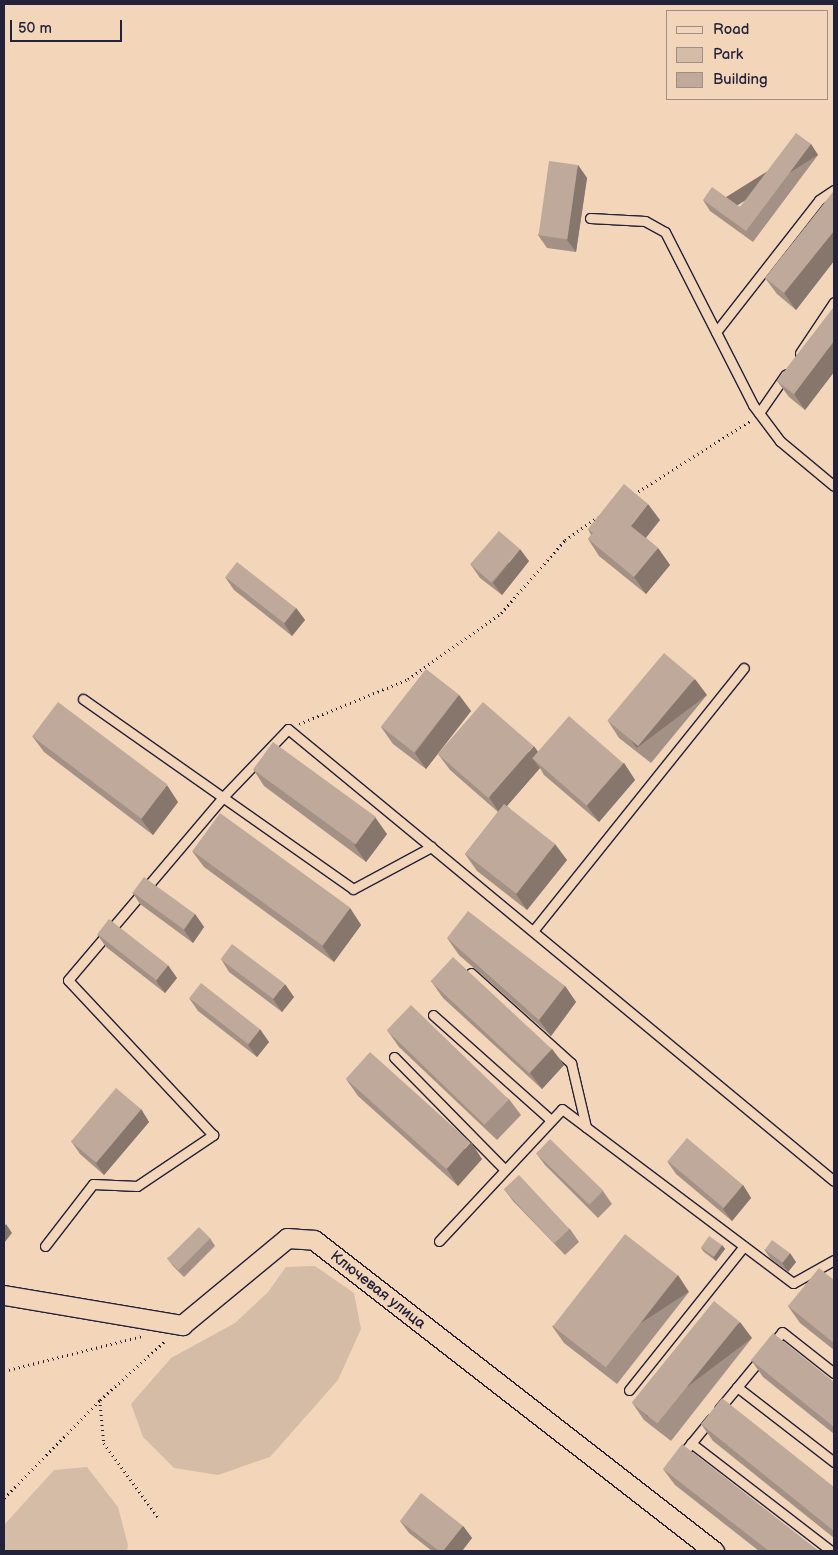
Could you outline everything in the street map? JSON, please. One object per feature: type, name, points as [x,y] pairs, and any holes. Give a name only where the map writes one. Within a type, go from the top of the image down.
[{"type":"street","name":"Ключевая улица","points":[[182,1325],[287,1238],[314,1240],[714,1551]]},
{"type":"street","points":[[4,1295],[182,1325]]},
{"type":"lane","points":[[716,332],[819,200],[834,190]]},
{"type":"lane","points":[[590,218],[645,221],[665,232],[759,413],[780,441],[834,486]]},
{"type":"lane","points":[[759,413],[834,302]]},
{"type":"lane","points":[[533,931],[744,668]]},
{"type":"lane","points":[[83,699],[354,889],[431,847]]},
{"type":"lane","points":[[45,1246],[93,1184],[138,1186],[214,1135],[68,980],[223,798],[288,729],[834,1181]]},
{"type":"lane","points":[[471,973],[571,1063],[586,1128]]},
{"type":"lane","points":[[433,1014],[551,1120]]},
{"type":"lane","points":[[394,1057],[505,1170]]},
{"type":"lane","points":[[440,1241],[562,1109],[793,1283],[834,1260]]},
{"type":"lane","points":[[629,1390],[744,1246]]},
{"type":"lane","points":[[673,1465],[782,1332],[834,1373]]},
{"type":"lane","points":[[737,1387],[834,1462]]},
{"type":"lane","points":[[691,1443],[831,1551]]},
{"type":"path","points":[[628,498],[738,431],[759,413]]},
{"type":"path","points":[[288,729],[408,679],[501,613],[564,540],[605,513]]},
{"type":"path","points":[[4,1498],[100,1400],[182,1325]]},
{"type":"path","points":[[4,1371],[144,1336]]},
{"type":"path","points":[[100,1400],[104,1443],[158,1517]]},
{"type":"green space","points":[[315,1266],[354,1293],[361,1329],[338,1380],[270,1457],[218,1475],[174,1468],[143,1437],[131,1404],[171,1358],[235,1323],[268,1292],[286,1267]]},
{"type":"green space","points":[[87,1467],[118,1507],[128,1545],[127,1551],[4,1551],[4,1525],[54,1470]]},
{"type":"building","points":[[796,133],[811,144],[746,231],[703,200],[712,187],[740,207]]},
{"type":"building","points":[[549,161],[578,165],[567,239],[539,235]]},
{"type":"building","points":[[834,191],[834,231],[784,293],[765,278]]},
{"type":"building","points":[[834,307],[834,341],[794,394],[777,381]]},
{"type":"building","points":[[624,484],[648,504],[631,526],[658,548],[634,577],[588,539],[593,533],[588,529]]},
{"type":"building","points":[[499,531],[520,549],[491,583],[470,564]]},
{"type":"building","points":[[237,562],[296,608],[284,623],[225,577]]},
{"type":"building","points":[[664,653],[695,679],[638,746],[607,720]]},
{"type":"building","points":[[426,669],[459,695],[414,752],[381,727]]},
{"type":"building","points":[[58,702],[167,784],[142,819],[32,736]]},
{"type":"building","points":[[483,702],[534,746],[488,798],[438,754]]},
{"type":"building","points":[[569,716],[623,763],[587,805],[532,758]]},
{"type":"building","points":[[273,742],[376,817],[356,844],[253,770]]},
{"type":"building","points":[[504,804],[555,844],[516,894],[465,854]]},
{"type":"building","points":[[220,813],[350,908],[323,946],[192,851]]},
{"type":"building","points":[[144,877],[195,914],[184,929],[133,892]]},
{"type":"building","points":[[468,911],[565,986],[539,1020],[447,938]]},
{"type":"building","points":[[109,919],[168,965],[156,980],[97,934]]},
{"type":"building","points":[[232,944],[285,984],[273,999],[221,959]]},
{"type":"building","points":[[453,957],[552,1049],[529,1073],[430,981]]},
{"type":"building","points":[[201,983],[260,1029],[248,1044],[189,998]]},
{"type":"building","points":[[411,1005],[509,1099],[485,1125],[387,1030]]},
{"type":"building","points":[[370,1052],[470,1142],[446,1169],[346,1079]]},
{"type":"building","points":[[116,1088],[141,1109],[96,1163],[71,1142]]},
{"type":"building","points":[[687,1138],[743,1185],[724,1208],[668,1161]]},
{"type":"building","points":[[550,1139],[603,1190],[589,1205],[536,1153]]},
{"type":"building","points":[[519,1175],[569,1229],[554,1243],[504,1189]]},
{"type":"building","points":[[199,1227],[210,1238],[178,1270],[167,1259]]},
{"type":"building","points":[[625,1234],[678,1275],[606,1367],[553,1326]]},
{"type":"building","points":[[709,1236],[722,1245],[714,1257],[701,1247]]},
{"type":"building","points":[[772,1240],[790,1253],[783,1263],[765,1250]]},
{"type":"building","points":[[819,1268],[834,1280],[834,1343],[788,1306]]},
{"type":"building","points":[[714,1301],[740,1322],[657,1424],[632,1403]]},
{"type":"building","points":[[773,1333],[834,1382],[834,1427],[751,1360]]},
{"type":"building","points":[[722,1398],[834,1487],[834,1531],[701,1424]]},
{"type":"building","points":[[682,1444],[819,1551],[769,1551],[663,1469]]},
{"type":"building","points":[[421,1493],[463,1526],[443,1551],[439,1551],[400,1521]]}]
